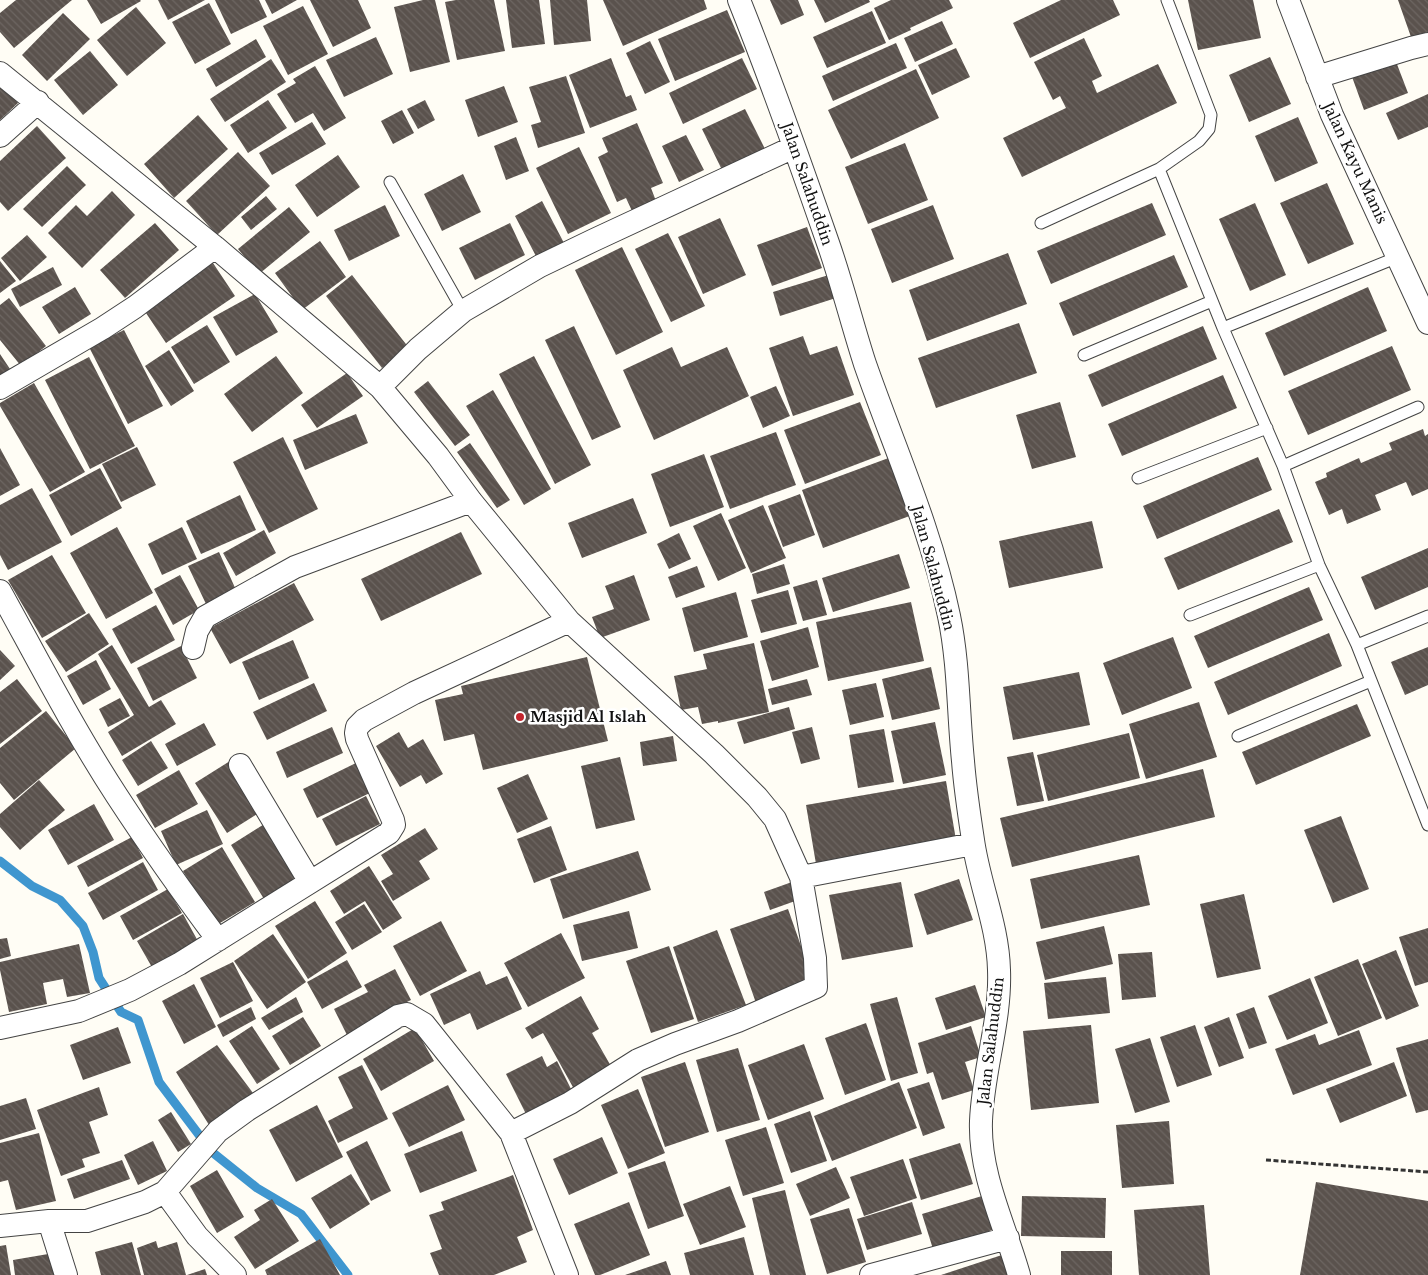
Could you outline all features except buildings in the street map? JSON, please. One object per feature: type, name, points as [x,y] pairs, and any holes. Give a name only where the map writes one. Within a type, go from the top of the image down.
[{"type":"street","name":"Jalan Salahuddin","points":[[739,0],[829,246],[854,332],[931,548],[949,616],[959,686],[963,759],[974,844],[993,922],[999,969],[998,1006],[981,1121],[983,1155],[992,1193],[1019,1275]]},
{"type":"street","name":"Jalan Kayu Manis","points":[[1288,0],[1317,77],[1352,159],[1428,323]]},
{"type":"street","points":[[1317,77],[1428,44]]},
{"type":"street","points":[[0,73],[214,246],[380,387],[438,456],[471,501],[570,621],[714,754],[757,797],[775,819],[801,877],[815,958],[816,987],[747,1018],[675,1044],[638,1060],[570,1103],[511,1133]]},
{"type":"street","points":[[0,136],[38,102]]},
{"type":"street","points":[[380,387],[418,349],[463,311],[540,266],[794,147]]},
{"type":"street","points":[[0,388],[103,328],[135,307],[214,246]]},
{"type":"street","points":[[193,648],[197,631],[205,618],[295,567],[471,501]]},
{"type":"street","points":[[0,591],[66,711],[116,795],[169,873],[218,940]]},
{"type":"street","points":[[0,1028],[79,1010],[130,990],[179,964],[389,833],[394,825],[392,814],[358,739],[356,733],[360,723],[414,693],[570,621]]},
{"type":"street","points":[[240,765],[310,882]]},
{"type":"street","points":[[801,877],[974,844]]},
{"type":"street","points":[[0,1226],[49,1221],[87,1221],[145,1202],[165,1192],[218,1131],[247,1110],[388,1022],[398,1016],[407,1014],[424,1024],[431,1032],[511,1133],[567,1275]]},
{"type":"street","points":[[165,1192],[197,1236],[235,1275]]},
{"type":"street","points":[[49,1221],[66,1275]]},
{"type":"street","points":[[872,1275],[1008,1238]]},
{"type":"lane","points":[[1041,223],[1158,169],[1199,141],[1209,129],[1211,115],[1167,0]]},
{"type":"lane","points":[[1158,169],[1223,328],[1283,466],[1319,565],[1357,645],[1428,825]]},
{"type":"lane","points":[[390,182],[463,311]]},
{"type":"lane","points":[[1223,328],[1398,257]]},
{"type":"lane","points":[[1084,355],[1212,301]]},
{"type":"lane","points":[[1283,466],[1418,407]]},
{"type":"lane","points":[[1138,478],[1267,428]]},
{"type":"lane","points":[[1190,615],[1319,565]]},
{"type":"lane","points":[[1357,645],[1428,616]]},
{"type":"lane","points":[[1238,736],[1370,681]]},
{"type":"path","points":[[1266,1160],[1428,1172]]},
{"type":"waterway","points":[[0,861],[32,886],[60,900],[83,926],[93,952],[99,978],[121,1012],[138,1020],[159,1082],[212,1152],[257,1188],[301,1214],[348,1275]]},
{"type":"place","name":"Masjid Al Islah","points":[[520,717]]}]
